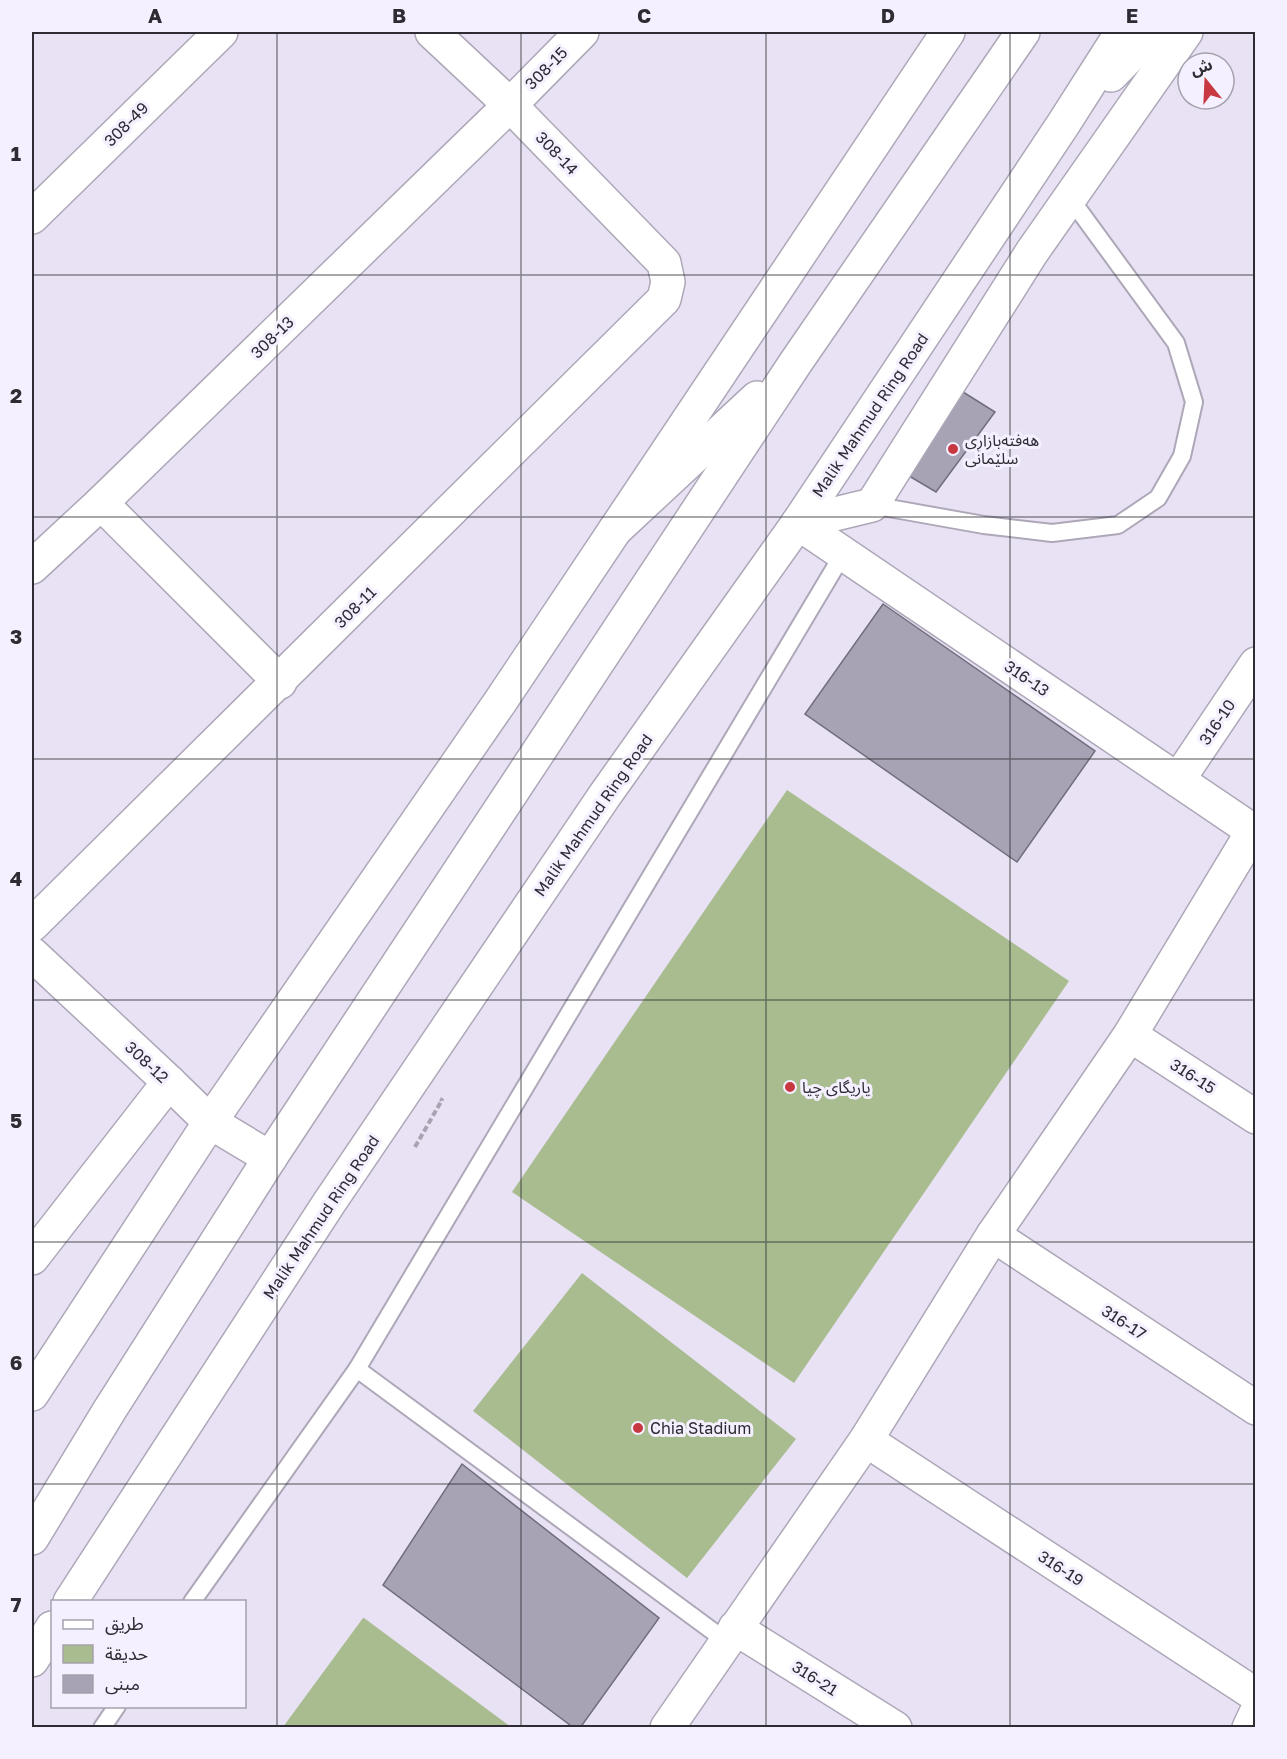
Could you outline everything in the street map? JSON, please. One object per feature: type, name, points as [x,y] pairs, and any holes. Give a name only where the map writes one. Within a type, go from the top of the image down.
[{"type":"main road","name":"308-49","points":[[32,217],[221,32]]},
{"type":"main road","name":"308-14","points":[[432,32],[510,105],[664,263],[669,282]]},
{"type":"main road","name":"308-15","points":[[510,105],[582,32]]},
{"type":"main road","points":[[32,1394],[210,1122],[500,702],[948,32]]},
{"type":"main road","points":[[987,84],[1008,32]]},
{"type":"main road","points":[[32,1538],[270,1158],[796,362],[1023,32]]},
{"type":"main road","name":"Malik Mahmud Ring Road","points":[[71,1600],[329,1203],[605,795],[798,523],[1122,32]]},
{"type":"main road","points":[[1064,123],[1153,32]]},
{"type":"main road","points":[[798,523],[872,505],[1032,252],[1186,32]]},
{"type":"main road","name":"308-13","points":[[32,567],[101,503],[510,105]]},
{"type":"main road","name":"308-11","points":[[32,926],[664,299],[669,282]]},
{"type":"main road","points":[[615,530],[796,362]]},
{"type":"main road","points":[[101,503],[280,682]]},
{"type":"main road","name":"316-13","points":[[798,523],[1254,832]]},
{"type":"main road","name":"316-10","points":[[1178,780],[1256,664]]},
{"type":"main road","points":[[667,1728],[866,1440],[993,1235],[1130,1035],[1254,832]]},
{"type":"main road","name":"308-12","points":[[32,954],[210,1122],[270,1158]]},
{"type":"main road","name":"316-15","points":[[1130,1035],[1256,1117]]},
{"type":"main road","points":[[32,1258],[169,1082]]},
{"type":"main road","name":"316-17","points":[[993,1235],[1256,1408]]},
{"type":"main road","name":"316-19","points":[[866,1440],[1256,1695]]},
{"type":"main road","points":[[32,1660],[51,1630]]},
{"type":"main road","name":"316-21","points":[[731,1634],[895,1728]]},
{"type":"main road","points":[[1249,1728],[1256,1713]]},
{"type":"lane","points":[[872,505],[984,525],[1052,532],[1118,525],[1158,498],[1182,456],[1194,402],[1176,343],[1070,198]]},
{"type":"lane","points":[[193,1600],[357,1369],[843,554]]},
{"type":"lane","points":[[357,1369],[731,1634]]},
{"type":"lane","points":[[102,1728],[116,1708]]},
{"type":"path","points":[[416,1148],[442,1100]]},
{"type":"green space","name":"یاریگای چیا","points":[[787,790],[1069,981],[794,1383],[512,1192]]},
{"type":"green space","name":"Chia Stadium","points":[[582,1273],[796,1439],[687,1578],[473,1411]]},
{"type":"green space","points":[[364,1618],[511,1727],[283,1727]]},
{"type":"building","points":[[963,392],[995,412],[936,492],[904,473]]},
{"type":"building","points":[[883,604],[1095,751],[1017,862],[805,714]]},
{"type":"building","points":[[462,1464],[659,1618],[580,1728],[574,1728],[383,1585]]},
{"type":"place","name":"هەفتەبازاڕی سلێمانی","points":[[953,449]]},
{"type":"place","name":"یاریگای چیا","points":[[790,1087]]},
{"type":"place","name":"Chia Stadium","points":[[638,1428]]}]
